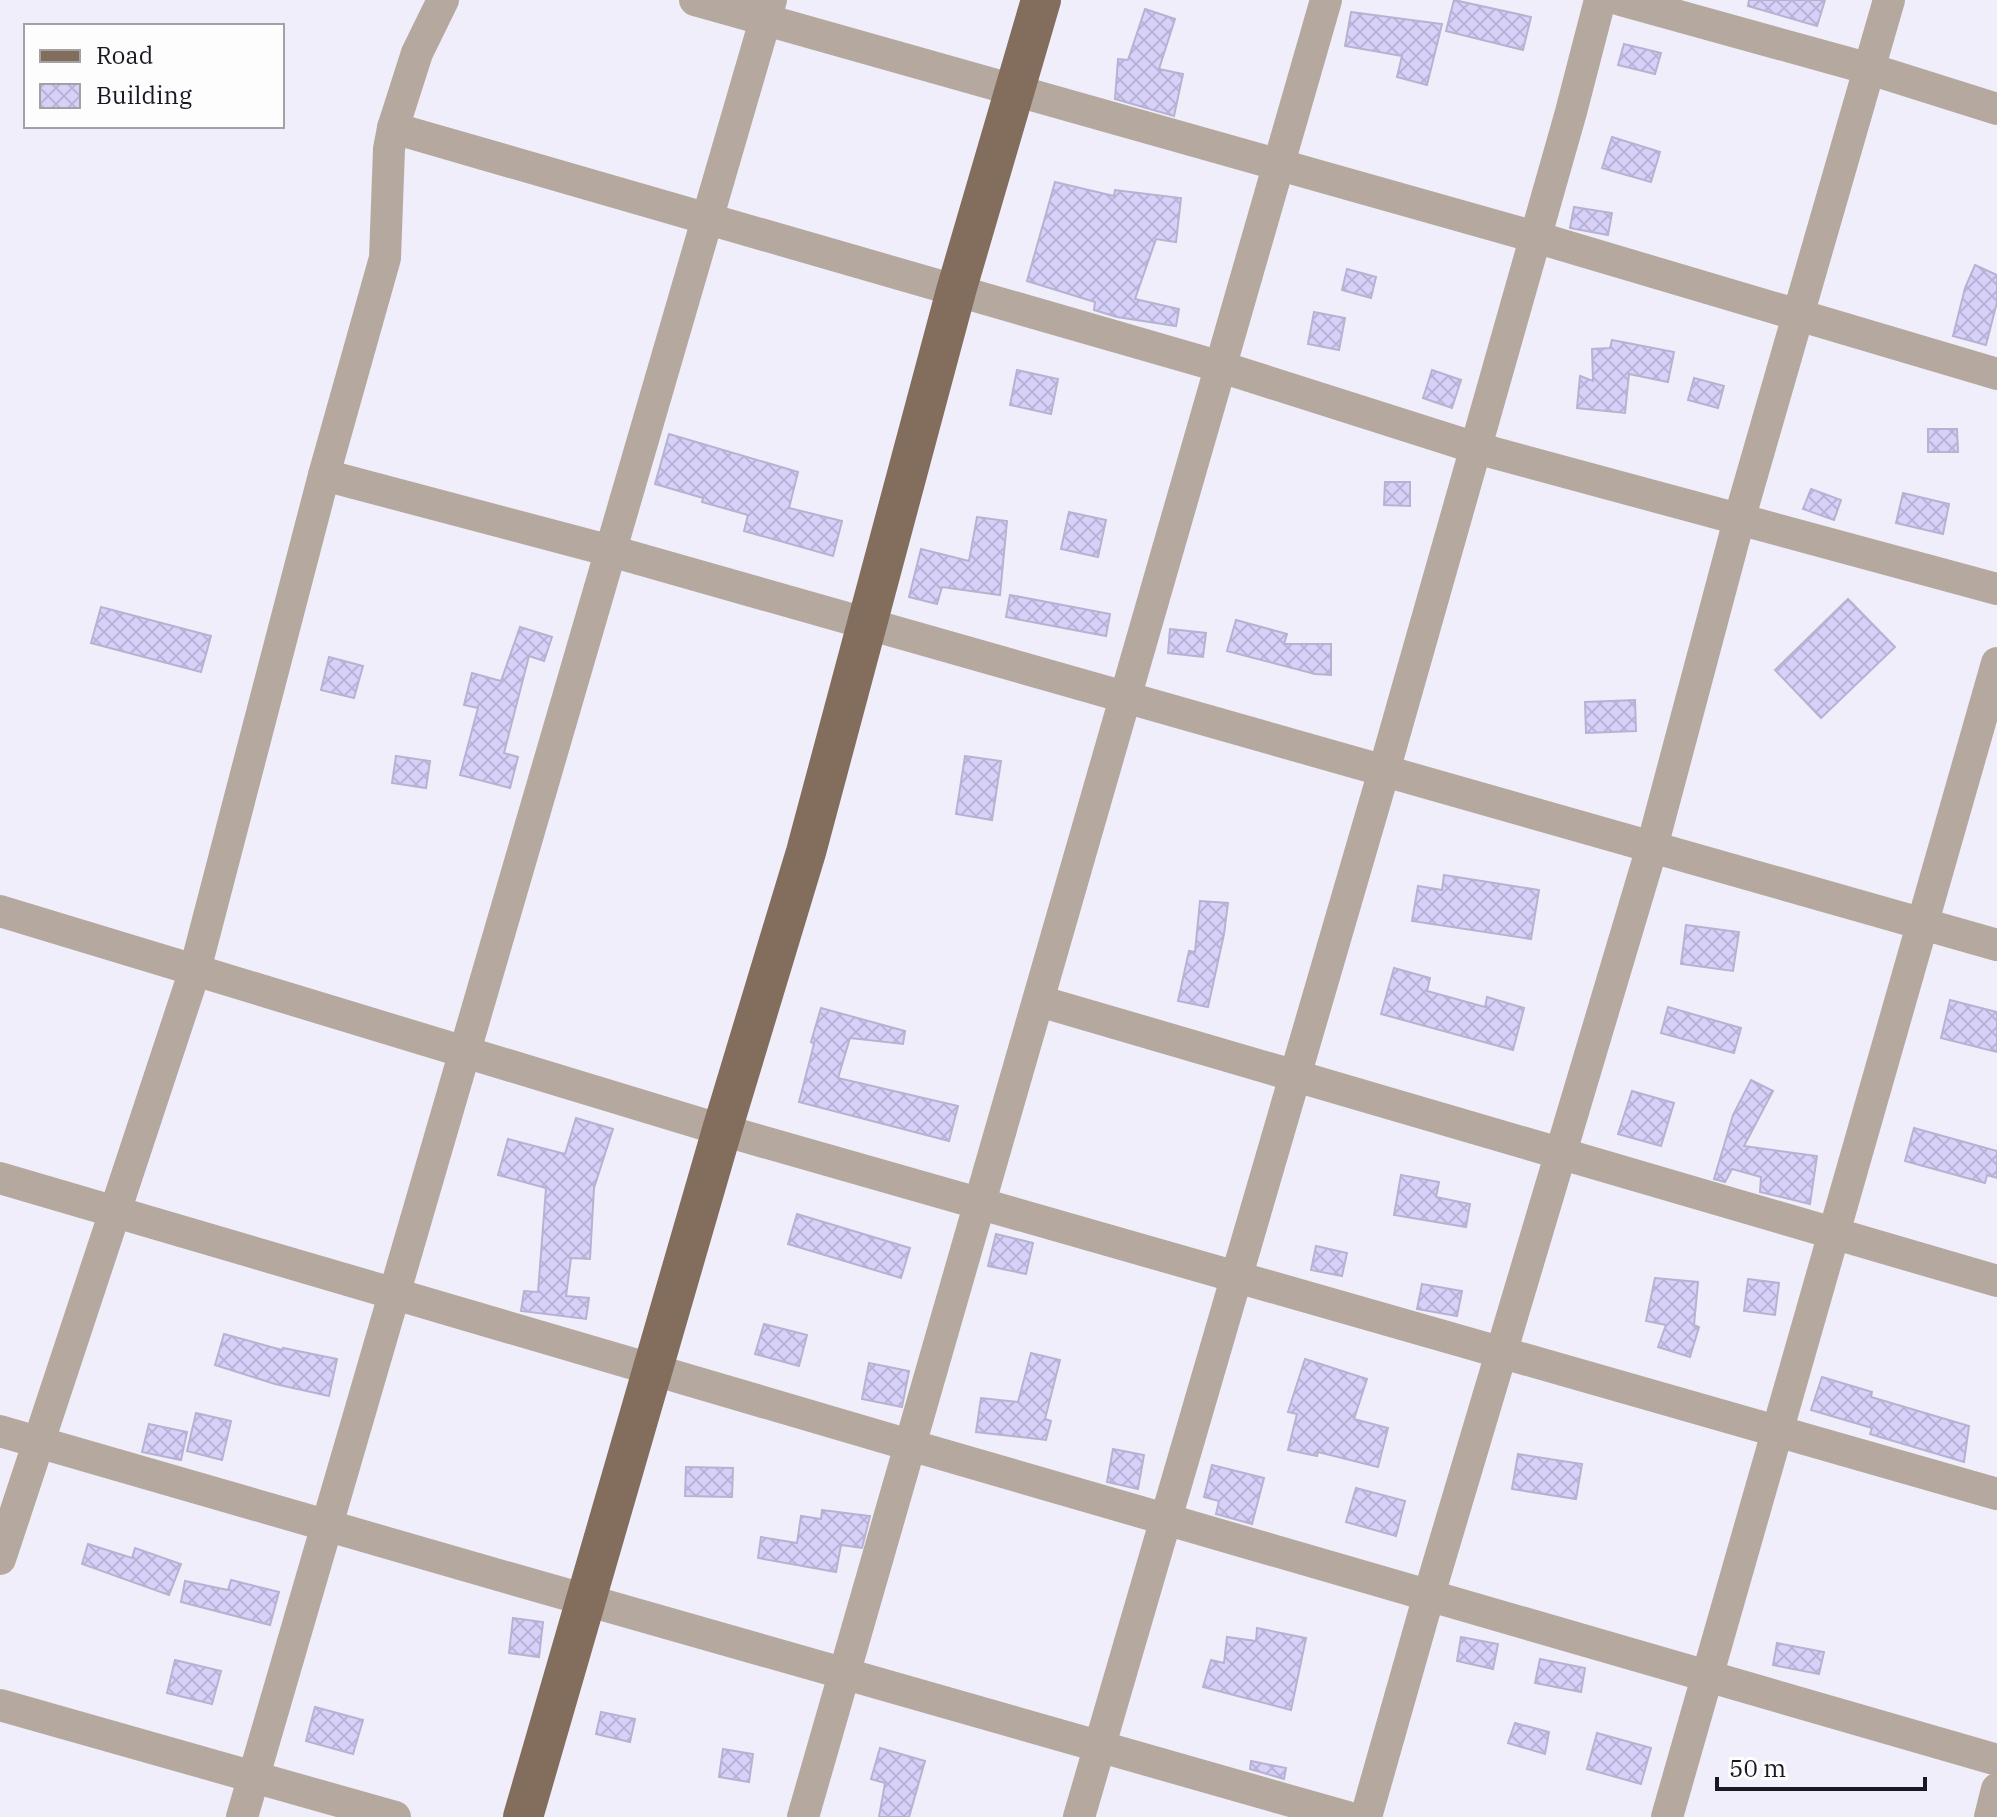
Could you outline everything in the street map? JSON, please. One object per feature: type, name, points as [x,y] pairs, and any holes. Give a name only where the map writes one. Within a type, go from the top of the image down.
[{"type":"main road","points":[[523,1817],[806,852],[956,291],[1041,0]]},
{"type":"street","points":[[0,1559],[195,970],[324,475],[385,258],[389,149],[393,128],[417,53],[443,0]]},
{"type":"street","points":[[695,0],[768,10],[1015,92],[1535,237],[1997,374]]},
{"type":"street","points":[[803,1817],[913,1446],[1218,366],[1326,0]]},
{"type":"street","points":[[1079,1817],[1384,771],[1600,0]]},
{"type":"street","points":[[1621,0],[1870,69],[1997,109]]},
{"type":"street","points":[[1366,1817],[1652,847],[1739,520],[1889,0]]},
{"type":"street","points":[[242,1817],[768,10]]},
{"type":"street","points":[[393,128],[1218,366],[1476,448],[1997,589]]},
{"type":"street","points":[[324,475],[611,551],[1997,945]]},
{"type":"street","points":[[1667,1817],[1997,663]]},
{"type":"street","points":[[0,911],[722,1130],[1997,1494]]},
{"type":"street","points":[[1039,1001],[1997,1281]]},
{"type":"street","points":[[0,1178],[1997,1760]]},
{"type":"street","points":[[0,1431],[326,1527],[846,1672],[1347,1817]]},
{"type":"street","points":[[0,1705],[395,1817]]},
{"type":"street","points":[[1990,1817],[1997,1789]]},
{"type":"building","points":[[1454,0],[1531,17],[1523,50],[1446,31]]},
{"type":"building","points":[[1749,0],[1825,0],[1817,26],[1748,6]]},
{"type":"building","points":[[1145,9],[1175,19],[1159,69],[1183,74],[1174,116],[1115,99],[1118,59],[1128,60]]},
{"type":"building","points":[[1351,12],[1442,24],[1427,85],[1397,77],[1402,56],[1345,46]]},
{"type":"building","points":[[1624,44],[1661,53],[1655,74],[1618,65]]},
{"type":"building","points":[[1612,137],[1660,152],[1651,182],[1602,168]]},
{"type":"building","points":[[1055,182],[1114,196],[1115,190],[1181,198],[1176,242],[1156,239],[1135,299],[1179,309],[1176,326],[1117,317],[1094,310],[1095,302],[1027,281]]},
{"type":"building","points":[[1574,207],[1612,213],[1608,235],[1570,228]]},
{"type":"building","points":[[1975,265],[1997,275],[1997,302],[1986,345],[1953,336],[1965,288]]},
{"type":"building","points":[[1347,269],[1376,277],[1371,298],[1342,290]]},
{"type":"building","points":[[1314,312],[1345,318],[1339,350],[1308,344]]},
{"type":"building","points":[[1612,340],[1674,352],[1668,382],[1629,374],[1625,413],[1577,408],[1580,376],[1593,381],[1592,349],[1610,348]]},
{"type":"building","points":[[1017,370],[1058,379],[1051,414],[1010,405]]},
{"type":"building","points":[[1432,370],[1461,380],[1452,408],[1423,398]]},
{"type":"building","points":[[1694,378],[1724,386],[1718,408],[1688,400]]},
{"type":"building","points":[[1928,429],[1957,429],[1958,452],[1928,452]]},
{"type":"building","points":[[669,434],[798,472],[789,508],[842,521],[833,556],[744,531],[748,515],[655,484]]},
{"type":"building","points":[[1385,482],[1410,482],[1410,506],[1384,505]]},
{"type":"building","points":[[1811,489],[1841,500],[1834,520],[1803,509]]},
{"type":"building","points":[[1903,493],[1949,504],[1943,534],[1896,523]]},
{"type":"building","points":[[1069,512],[1106,520],[1098,557],[1061,549]]},
{"type":"building","points":[[977,517],[1007,521],[1000,595],[942,587],[937,604],[909,597],[921,549],[969,561]]},
{"type":"building","points":[[1010,595],[1110,614],[1106,636],[1006,617]]},
{"type":"building","points":[[1848,599],[1895,647],[1821,718],[1775,670]]},
{"type":"building","points":[[101,607],[211,636],[201,672],[91,643]]},
{"type":"building","points":[[1236,620],[1287,634],[1284,644],[1331,644],[1331,675],[1315,674],[1227,651]]},
{"type":"building","points":[[520,627],[552,637],[544,661],[529,656],[504,753],[518,757],[510,788],[460,775],[478,708],[464,705],[472,673],[501,681]]},
{"type":"building","points":[[1170,629],[1206,633],[1203,657],[1168,653]]},
{"type":"building","points":[[329,657],[363,666],[354,698],[321,690]]},
{"type":"building","points":[[1635,700],[1636,731],[1586,733],[1585,702]]},
{"type":"building","points":[[396,756],[430,761],[426,788],[392,783]]},
{"type":"building","points":[[965,756],[1001,761],[992,820],[956,814]]},
{"type":"building","points":[[1444,875],[1539,890],[1531,939],[1412,921],[1418,886],[1442,890]]},
{"type":"building","points":[[1200,901],[1228,903],[1208,1007],[1178,1001],[1189,951],[1195,952]]},
{"type":"building","points":[[1686,925],[1739,932],[1733,971],[1681,964]]},
{"type":"building","points":[[1394,968],[1430,978],[1427,991],[1485,1007],[1487,997],[1524,1008],[1513,1050],[1381,1014]]},
{"type":"building","points":[[1950,1000],[1997,1012],[1997,1052],[1941,1038]]},
{"type":"building","points":[[1668,1007],[1741,1028],[1734,1053],[1661,1033]]},
{"type":"building","points":[[821,1008],[905,1031],[903,1044],[850,1038],[838,1078],[958,1106],[949,1141],[799,1102]]},
{"type":"building","points":[[1751,1080],[1773,1091],[1744,1146],[1817,1156],[1810,1204],[1760,1192],[1761,1177],[1732,1169],[1725,1182],[1714,1179],[1733,1115]]},
{"type":"building","points":[[1632,1091],[1674,1103],[1661,1146],[1618,1134]]},
{"type":"building","points":[[576,1118],[613,1129],[594,1188],[590,1259],[571,1258],[566,1296],[589,1298],[586,1319],[521,1311],[524,1291],[538,1292],[546,1188],[498,1175],[508,1139],[565,1154]]},
{"type":"building","points":[[1914,1128],[1997,1151],[1997,1178],[1987,1175],[1985,1183],[1905,1161]]},
{"type":"building","points":[[1401,1175],[1439,1182],[1436,1197],[1470,1204],[1466,1227],[1394,1215]]},
{"type":"building","points":[[797,1214],[910,1248],[901,1278],[788,1244]]},
{"type":"building","points":[[996,1234],[1033,1243],[1026,1274],[988,1266]]},
{"type":"building","points":[[1316,1246],[1347,1253],[1342,1276],[1311,1270]]},
{"type":"building","points":[[1655,1278],[1698,1282],[1694,1325],[1699,1327],[1690,1357],[1658,1347],[1666,1325],[1646,1321]]},
{"type":"building","points":[[1748,1279],[1779,1283],[1775,1315],[1744,1311]]},
{"type":"building","points":[[1422,1284],[1462,1291],[1457,1316],[1417,1309]]},
{"type":"building","points":[[764,1324],[807,1335],[799,1366],[755,1354]]},
{"type":"building","points":[[224,1334],[282,1350],[337,1359],[329,1396],[275,1384],[215,1365]]},
{"type":"building","points":[[1031,1353],[1060,1360],[1045,1419],[1051,1421],[1046,1440],[976,1432],[981,1398],[1018,1402]]},
{"type":"building","points":[[1305,1359],[1367,1379],[1354,1419],[1388,1428],[1378,1467],[1318,1452],[1317,1456],[1288,1450],[1297,1414],[1288,1412]]},
{"type":"building","points":[[869,1363],[909,1371],[902,1407],[862,1399]]},
{"type":"building","points":[[1822,1377],[1872,1392],[1871,1397],[1969,1426],[1964,1462],[1870,1434],[1872,1428],[1811,1410]]},
{"type":"building","points":[[196,1413],[231,1421],[222,1460],[187,1451]]},
{"type":"building","points":[[149,1424],[187,1432],[181,1460],[142,1452]]},
{"type":"building","points":[[1113,1449],[1144,1455],[1138,1489],[1107,1482]]},
{"type":"building","points":[[1518,1454],[1582,1464],[1576,1499],[1512,1489]]},
{"type":"building","points":[[1212,1465],[1264,1478],[1252,1524],[1216,1514],[1219,1501],[1204,1497]]},
{"type":"building","points":[[686,1467],[733,1468],[732,1497],[685,1496]]},
{"type":"building","points":[[1356,1488],[1405,1501],[1396,1536],[1346,1522]]},
{"type":"building","points":[[822,1510],[870,1516],[862,1548],[841,1545],[836,1572],[758,1558],[761,1537],[797,1543],[801,1516],[821,1519]]},
{"type":"building","points":[[88,1544],[132,1558],[135,1548],[181,1564],[169,1595],[82,1564]]},
{"type":"building","points":[[231,1580],[279,1592],[270,1625],[181,1602],[185,1581],[228,1590]]},
{"type":"building","points":[[513,1618],[543,1622],[539,1657],[509,1653]]},
{"type":"building","points":[[1257,1628],[1306,1638],[1291,1710],[1203,1687],[1211,1660],[1224,1663],[1227,1637],[1256,1641]]},
{"type":"building","points":[[1461,1637],[1498,1644],[1493,1669],[1457,1661]]},
{"type":"building","points":[[1777,1643],[1824,1652],[1819,1674],[1773,1665]]},
{"type":"building","points":[[1540,1659],[1585,1668],[1581,1692],[1535,1683]]},
{"type":"building","points":[[175,1660],[221,1671],[212,1704],[167,1693]]},
{"type":"building","points":[[315,1707],[363,1720],[353,1754],[306,1741]]},
{"type":"building","points":[[601,1712],[635,1719],[630,1742],[596,1734]]},
{"type":"building","points":[[1515,1723],[1549,1732],[1545,1754],[1508,1743]]},
{"type":"building","points":[[1597,1733],[1651,1748],[1641,1784],[1587,1769]]},
{"type":"building","points":[[880,1748],[925,1761],[909,1817],[879,1817],[885,1783],[871,1779]]},
{"type":"building","points":[[723,1749],[753,1754],[749,1782],[719,1777]]},
{"type":"building","points":[[1251,1761],[1286,1768],[1284,1779],[1250,1769]]}]
